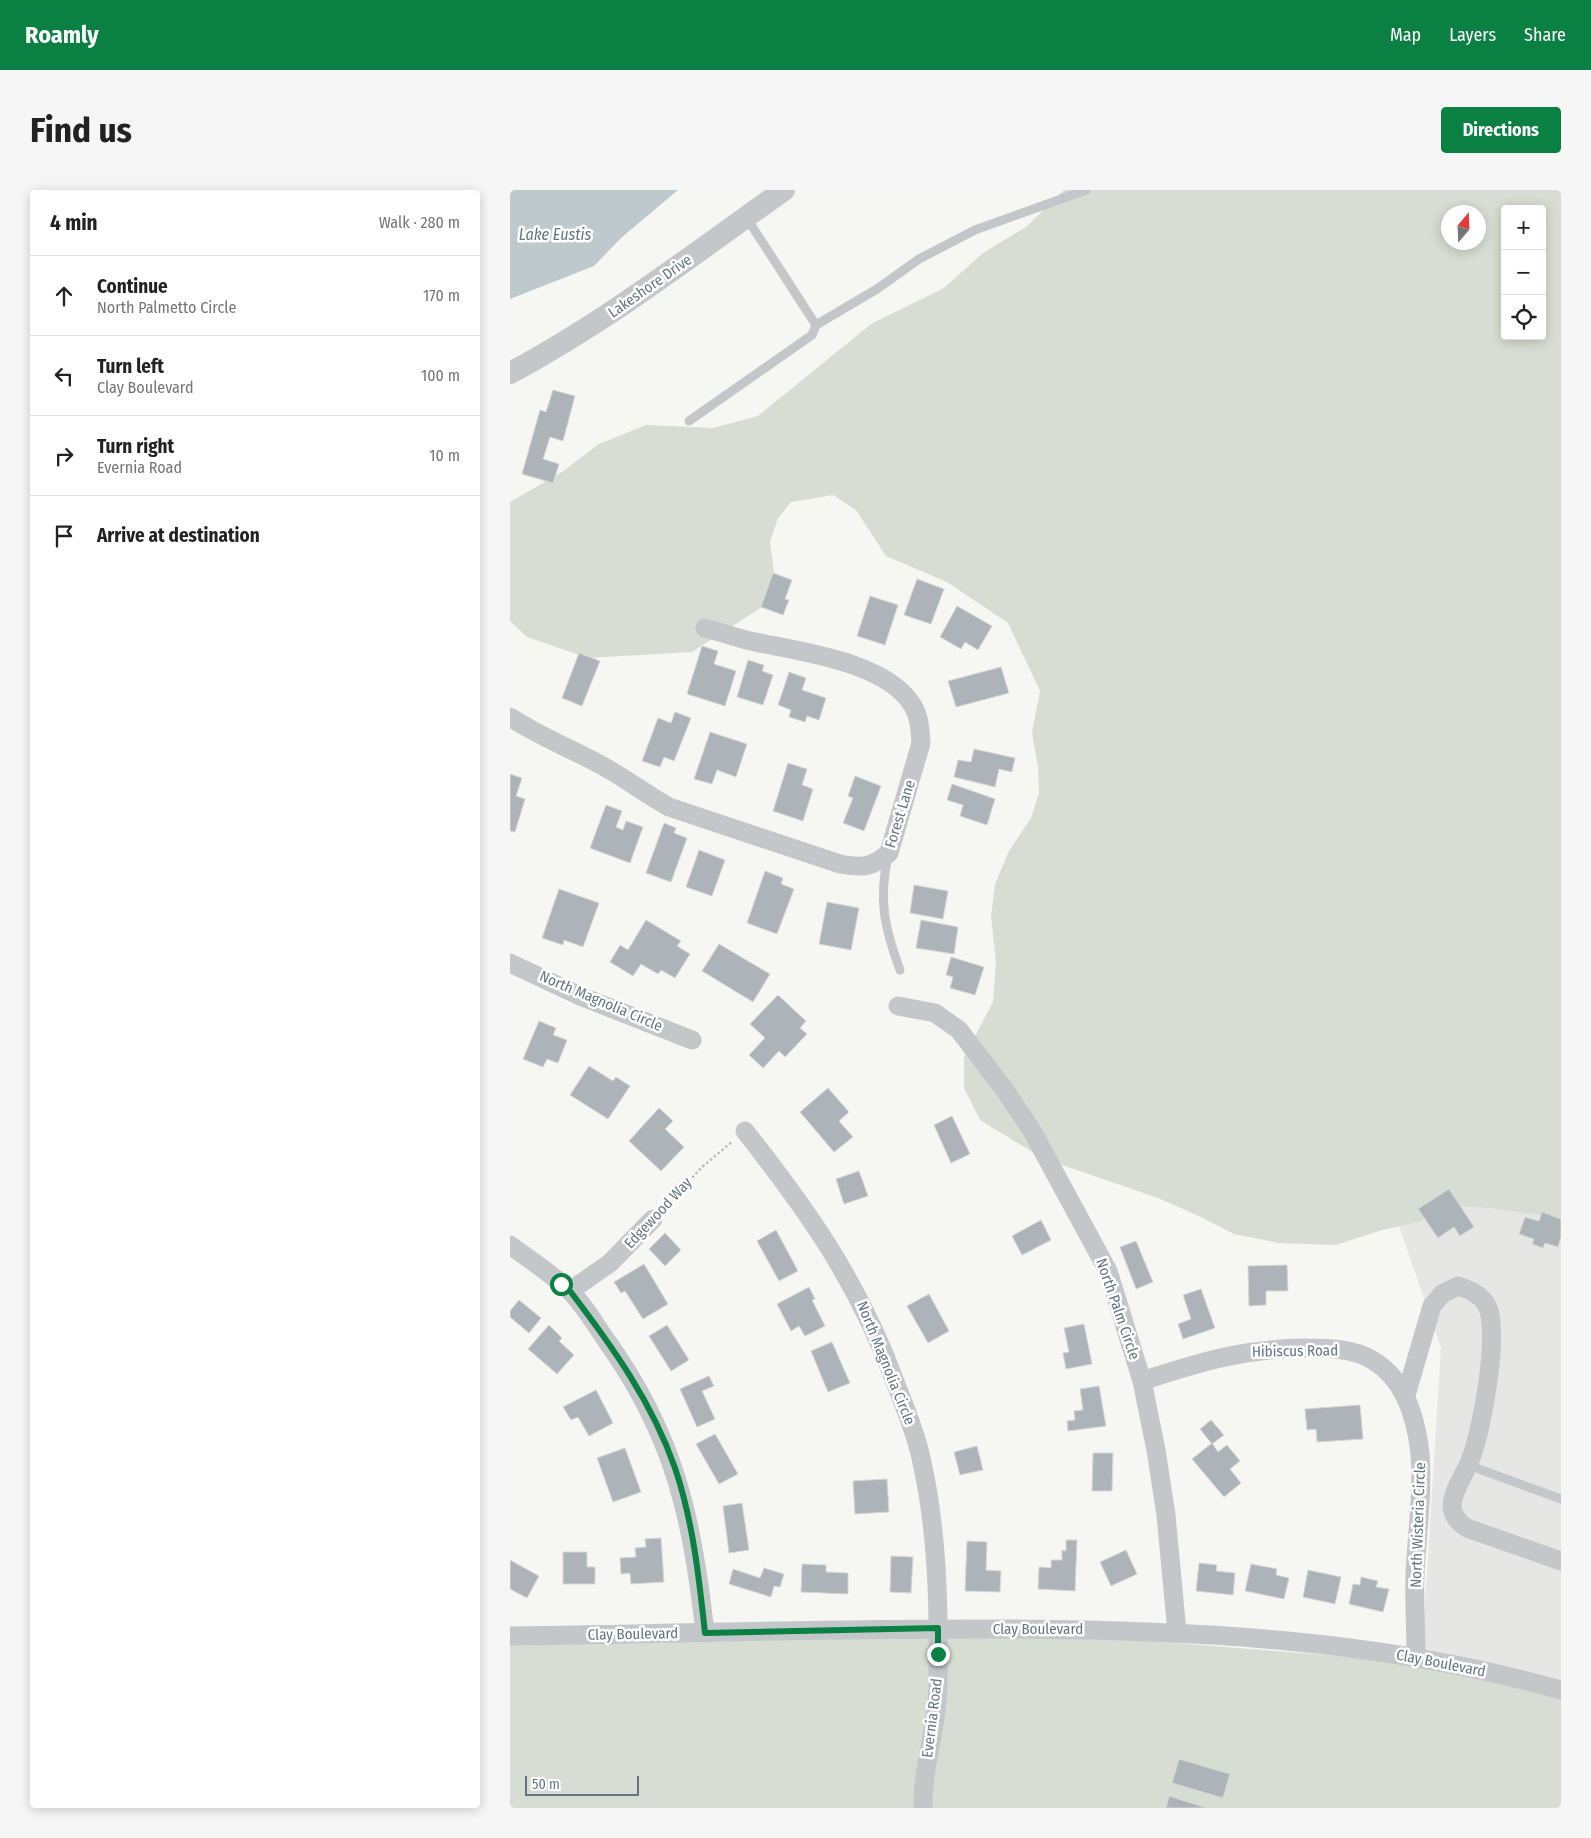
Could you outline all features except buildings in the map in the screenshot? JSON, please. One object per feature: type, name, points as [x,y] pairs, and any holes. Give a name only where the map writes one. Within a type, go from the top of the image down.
[{"type":"street","name":"Lakeshore Drive","points":[[510,373],[564,344],[658,282],[784,190]]},
{"type":"street","name":"Forest Lane","points":[[510,717],[532,732],[624,777],[646,794],[669,807],[840,864],[869,866],[889,853],[921,743],[920,725],[913,706],[887,682],[865,671],[828,657],[747,640],[705,628]]},
{"type":"street","name":"North Magnolia Circle","points":[[510,963],[580,996],[692,1040]]},
{"type":"street","name":"North Palm Circle","points":[[898,1006],[935,1013],[959,1030],[1004,1089],[1031,1129],[1108,1271],[1142,1381],[1166,1515],[1177,1632]]},
{"type":"street","name":"North Magnolia Circle","points":[[745,1132],[812,1218],[863,1304],[885,1354],[910,1421],[927,1488],[934,1541],[938,1628]]},
{"type":"street","name":"Edgewood Way","points":[[570,1291],[610,1263],[653,1219]]},
{"type":"street","points":[[510,1245],[570,1291],[620,1359],[644,1400],[665,1444],[687,1513],[697,1566],[705,1633]]},
{"type":"street","points":[[1406,1395],[1432,1306],[1442,1294],[1458,1286],[1479,1296],[1489,1311],[1491,1354],[1478,1438],[1452,1505],[1453,1513],[1460,1523],[1467,1528],[1561,1561]]},
{"type":"street","name":"Hibiscus Road","points":[[1142,1381],[1216,1358],[1255,1350],[1319,1348],[1346,1350],[1374,1360],[1392,1376],[1406,1395]]},
{"type":"street","name":"North Wisteria Circle","points":[[1406,1395],[1420,1452],[1420,1500],[1416,1574],[1416,1657]]},
{"type":"street","name":"Clay Boulevard","points":[[510,1636],[938,1628],[1177,1632],[1342,1647],[1416,1657],[1457,1664],[1561,1690]]},
{"type":"street","name":"Evernia Road","points":[[923,1808],[925,1774],[938,1697],[938,1628]]},
{"type":"lane","points":[[689,422],[812,335],[816,325],[877,289],[919,259],[974,230],[1086,190]]},
{"type":"lane","points":[[746,217],[816,325]]},
{"type":"lane","points":[[889,853],[883,880],[884,921],[900,970]]},
{"type":"lane","points":[[1468,1465],[1561,1499]]},
{"type":"path","name":"Edgewood Way","points":[[653,1219],[702,1167],[745,1132]]},
{"type":"shaded area","points":[[1064,190],[1561,190],[1561,1218],[1488,1208],[1451,1206],[1419,1222],[1382,1230],[1336,1245],[1279,1243],[1234,1234],[1158,1198],[1042,1158],[980,1120],[964,1088],[964,1057],[993,1002],[996,962],[991,916],[995,884],[1009,851],[1031,818],[1039,793],[1038,766],[1032,733],[1040,691],[1008,623],[947,582],[886,556],[856,510],[833,495],[791,502],[778,518],[770,542],[775,579],[762,607],[692,652],[588,658],[527,637],[510,621],[510,502],[562,472],[599,444],[646,425],[713,428],[758,416],[871,324],[944,288],[983,253],[1026,227]]},
{"type":"shaded area","points":[[1451,1206],[1488,1208],[1561,1218],[1561,1699],[1421,1668],[1441,1348],[1399,1226],[1419,1222]]},
{"type":"shaded area","points":[[1036,1632],[1364,1658],[1506,1682],[1561,1699],[1561,1808],[510,1808],[510,1637]]},
{"type":"water","name":"Lake Eustis","points":[[510,190],[678,190],[621,238],[594,266],[510,299]]},
{"type":"route","points":[[561,1284],[570,1291],[620,1359],[662,1435],[675,1469],[687,1513],[697,1566],[705,1633],[938,1628],[938,1654]]}]
